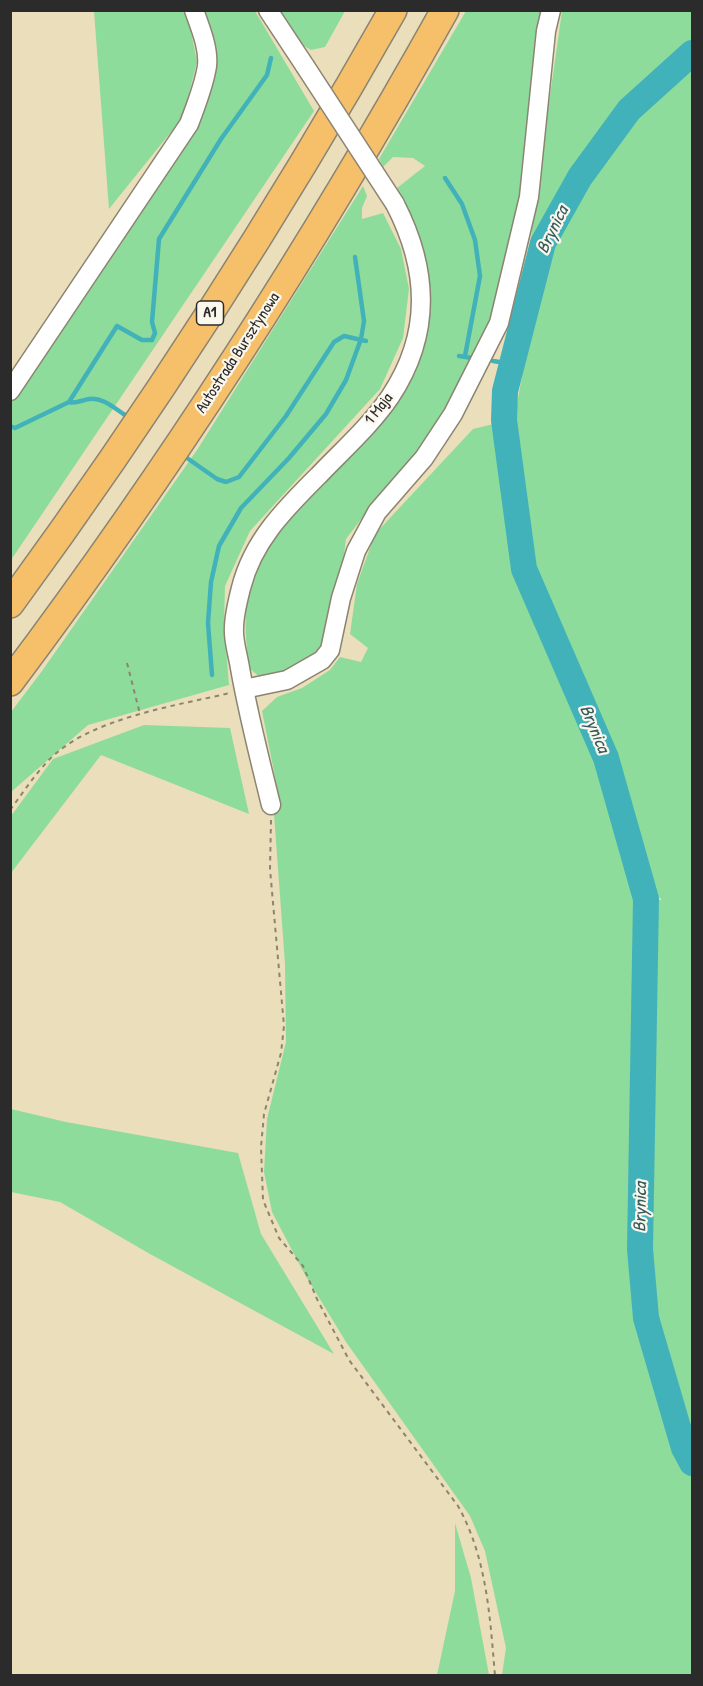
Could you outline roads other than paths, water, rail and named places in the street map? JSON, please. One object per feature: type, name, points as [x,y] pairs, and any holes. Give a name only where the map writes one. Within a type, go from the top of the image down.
[{"type":"highway","name":"A1","points":[[10,604],[130,434],[242,263],[393,10]]},
{"type":"highway","name":"Autostrada Bursztynowa","points":[[10,682],[95,566],[212,395],[348,177],[445,10]]},
{"type":"street","points":[[10,391],[189,124],[201,93],[207,64],[203,38],[194,10]]},
{"type":"street","name":"1 Maja","points":[[268,10],[395,204],[410,235],[420,276],[420,322],[403,375],[378,412],[283,510],[254,551],[242,586],[233,628],[244,689],[271,805]]},
{"type":"street","points":[[244,689],[287,680],[322,660],[330,650],[341,598],[356,551],[377,512],[424,458],[453,414],[499,323],[529,197],[546,31],[551,10]]},
{"type":"waterway","name":"Brynica","points":[[692,53],[629,110],[580,177],[543,243],[505,391],[504,420],[524,569],[606,758],[646,899],[640,1249],[646,1318],[684,1448],[692,1463]]},
{"type":"waterway","points":[[69,402],[117,326],[142,340],[152,340],[155,333],[152,322],[159,239],[221,139],[267,75],[271,58]]},
{"type":"waterway","points":[[445,178],[462,204],[475,240],[480,276],[465,356]]},
{"type":"waterway","points":[[212,675],[208,623],[211,582],[219,546],[241,508],[289,458],[326,414],[346,380],[361,339],[364,321],[355,257]]},
{"type":"waterway","points":[[187,458],[217,479],[226,482],[239,477],[286,416],[334,342],[344,336],[366,341]]},
{"type":"waterway","points":[[459,356],[472,358]]},
{"type":"waterway","points":[[493,361],[512,364]]},
{"type":"waterway","points":[[10,426],[15,428],[69,402],[89,399],[104,401],[125,415]]}]
